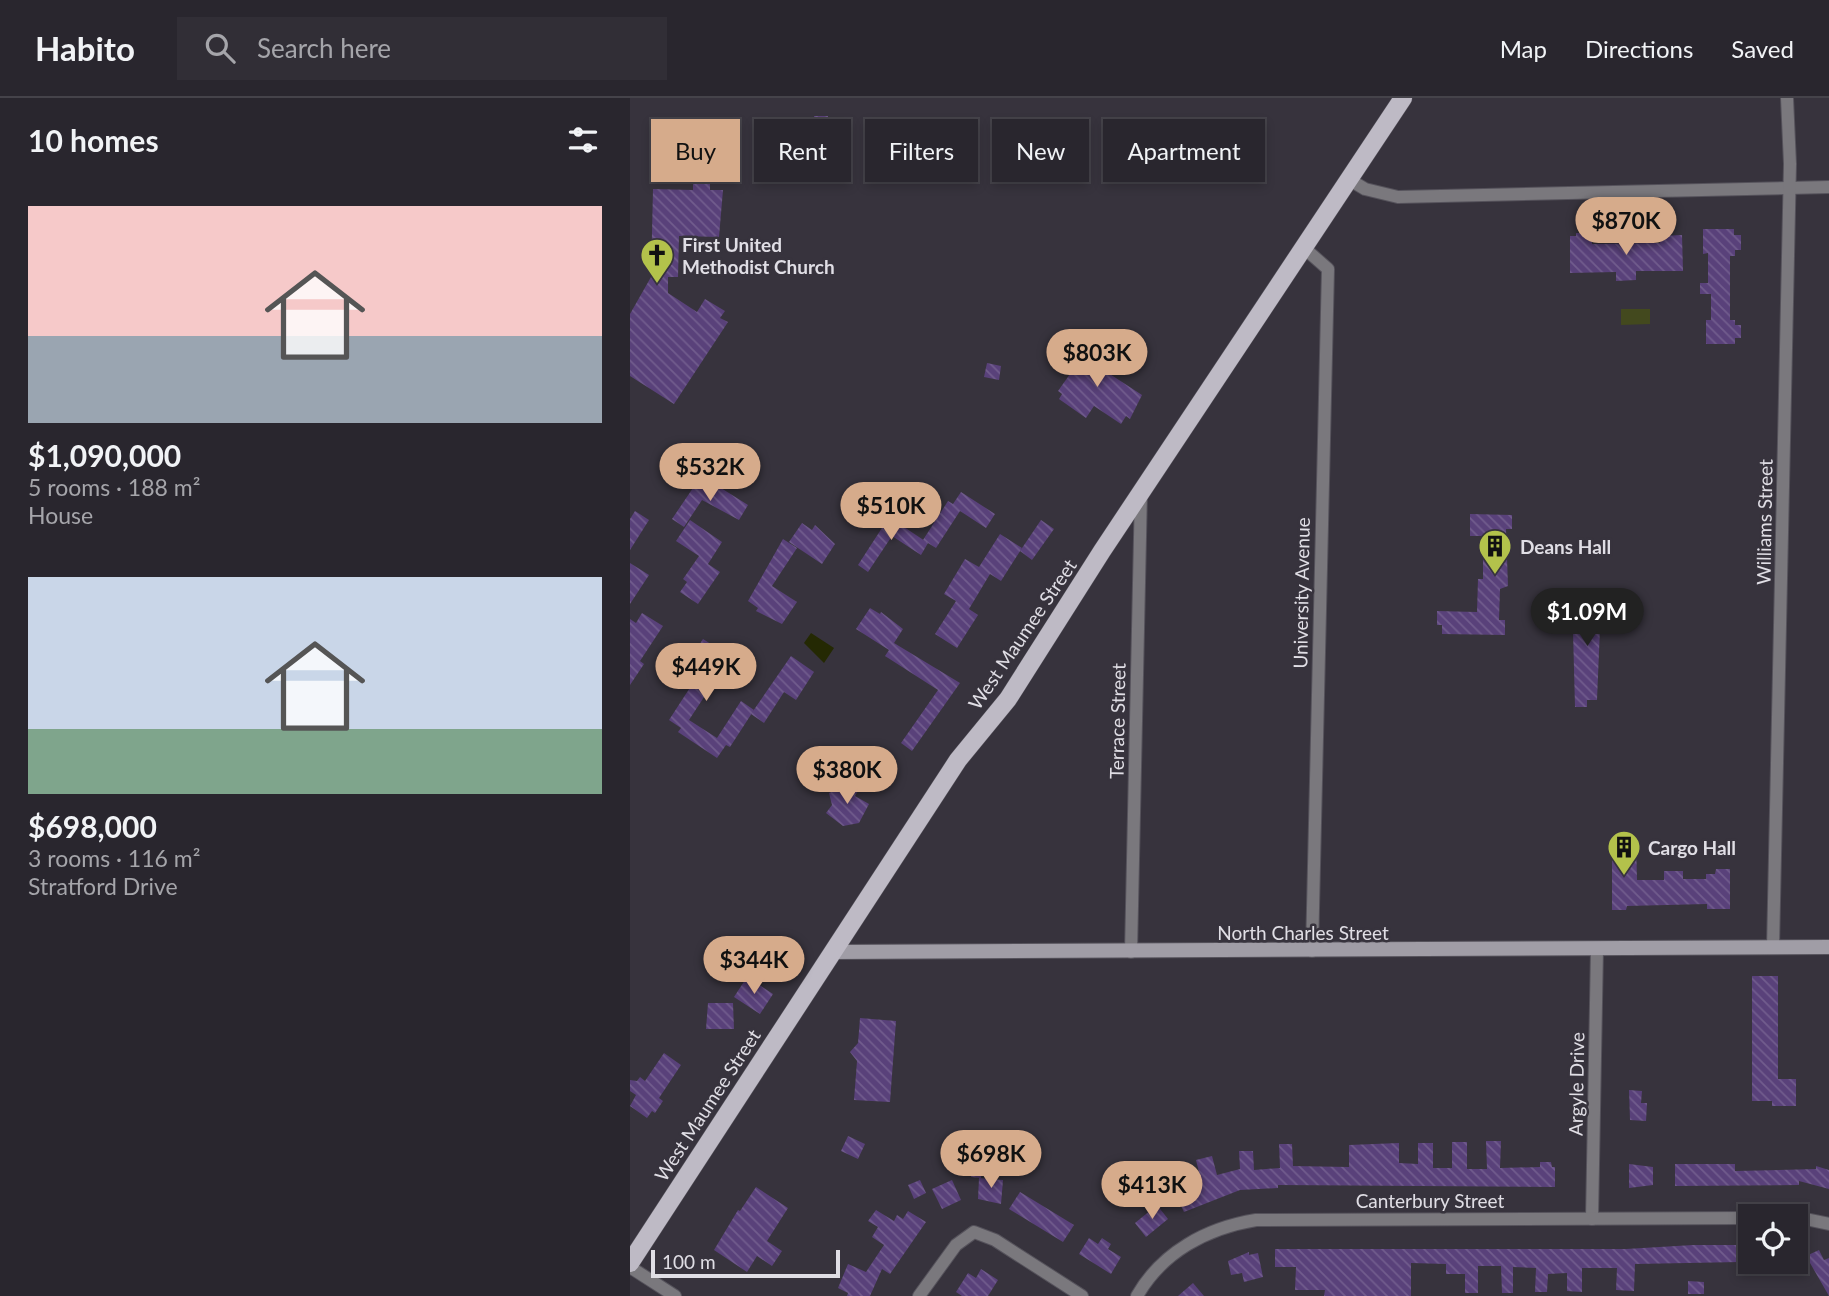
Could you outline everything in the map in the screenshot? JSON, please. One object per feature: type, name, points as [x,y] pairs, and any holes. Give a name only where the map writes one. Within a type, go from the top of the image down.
[{"type":"main road","name":"West Maumee Street","points":[[630,1265],[958,760],[1008,699],[1141,491],[1403,98]]},
{"type":"street","name":"Williams Street","points":[[1773,948],[1790,188],[1787,98]]},
{"type":"street","points":[[1350,180],[1365,189],[1398,197],[1829,187]]},
{"type":"street","name":"University Avenue","points":[[1303,247],[1328,269],[1312,951]]},
{"type":"street","name":"Terrace Street","points":[[1131,953],[1141,491]]},
{"type":"street","name":"North Charles Street","points":[[833,952],[1131,953],[1829,947]]},
{"type":"street","name":"Argyle Drive","points":[[1592,1219],[1597,950]]},
{"type":"street","name":"Canterbury Street","points":[[1137,1296],[1160,1265],[1177,1251],[1208,1234],[1247,1222],[1738,1218]]},
{"type":"street","points":[[1808,1220],[1829,1224]]},
{"type":"street","points":[[919,1296],[956,1245],[974,1232],[995,1240],[1082,1296]]},
{"type":"street","points":[[630,1265],[675,1296]]},
{"type":"shaded area","points":[[1621,309],[1650,309],[1650,324],[1621,325]]},
{"type":"shaded area","points":[[811,633],[834,648],[824,663],[804,643]]},
{"type":"building","points":[[814,116],[828,116],[828,119],[814,119]]},
{"type":"building","name":"First United Methodist Church","points":[[693,182],[710,182],[710,190],[723,190],[719,237],[679,236],[678,277],[668,277],[668,293],[697,312],[705,299],[725,311],[720,318],[728,322],[674,404],[630,376],[630,314],[651,277],[653,189],[693,190]]},
{"type":"building","points":[[1703,229],[1734,229],[1734,235],[1741,235],[1741,250],[1735,250],[1735,256],[1730,256],[1730,320],[1735,320],[1735,325],[1741,325],[1741,338],[1735,338],[1735,344],[1706,344],[1706,320],[1711,320],[1711,294],[1700,294],[1700,283],[1708,283],[1708,253],[1703,254]]},
{"type":"building","points":[[1576,233],[1586,233],[1586,238],[1592,237],[1592,244],[1660,243],[1660,236],[1682,235],[1683,271],[1636,271],[1636,280],[1616,281],[1616,272],[1570,273],[1570,236],[1576,236]]},
{"type":"building","points":[[1086,347],[1101,358],[1096,365],[1142,395],[1130,419],[1126,416],[1121,424],[1094,406],[1086,418],[1059,399],[1062,394],[1058,391],[1070,374],[1060,368],[1066,359],[1074,365]]},
{"type":"building","points":[[987,363],[1001,366],[999,380],[984,377]]},
{"type":"building","points":[[697,482],[709,490],[713,483],[748,505],[739,520],[702,500],[684,527],[672,519]]},
{"type":"building","points":[[961,492],[995,514],[986,528],[960,511],[936,548],[923,540],[948,501],[953,504]]},
{"type":"building","points":[[635,511],[649,520],[630,550],[630,519]]},
{"type":"building","name":"Deans Hall","points":[[1470,514],[1512,515],[1512,529],[1506,529],[1508,586],[1500,589],[1499,620],[1505,620],[1505,635],[1442,634],[1442,625],[1437,625],[1437,611],[1477,612],[1478,579],[1483,579],[1483,536],[1470,536]]},
{"type":"building","points":[[889,517],[928,543],[921,555],[892,536],[868,572],[858,565]]},
{"type":"building","points":[[690,520],[722,542],[708,564],[720,572],[698,604],[680,592],[687,582],[683,579],[699,556],[676,541]]},
{"type":"building","points":[[1041,520],[1054,529],[1032,560],[1020,551]]},
{"type":"building","points":[[802,523],[812,530],[815,525],[835,544],[822,564],[789,542]]},
{"type":"building","points":[[1000,534],[1022,548],[1001,581],[990,574],[969,609],[978,615],[957,648],[935,634],[956,601],[944,594],[965,559],[979,567]]},
{"type":"building","points":[[783,539],[797,548],[772,586],[797,602],[782,624],[756,611],[758,608],[748,601]]},
{"type":"building","points":[[630,563],[649,575],[630,604]]},
{"type":"building","points":[[1577,591],[1591,592],[1591,597],[1599,597],[1601,604],[1597,700],[1587,700],[1587,707],[1575,707],[1573,631],[1577,631]]},
{"type":"building","points":[[870,608],[880,614],[881,612],[903,629],[894,643],[960,683],[912,751],[901,743],[938,690],[885,656],[889,650],[856,629]]},
{"type":"building","points":[[642,613],[663,626],[640,661],[644,664],[630,685],[630,619],[636,623]]},
{"type":"building","points":[[703,639],[725,653],[702,688],[708,691],[689,720],[717,738],[741,701],[754,710],[730,747],[726,745],[717,758],[678,732],[681,728],[669,720],[693,683],[680,674]]},
{"type":"building","points":[[791,656],[814,672],[796,700],[784,692],[764,723],[751,714]]},
{"type":"building","points":[[849,785],[858,791],[855,796],[869,804],[859,823],[843,826],[826,813],[832,805],[829,793]]},
{"type":"building","name":"Cargo Hall","points":[[1621,840],[1636,840],[1637,880],[1664,880],[1664,871],[1683,871],[1683,879],[1706,879],[1706,874],[1715,874],[1716,869],[1730,869],[1730,909],[1707,909],[1707,904],[1627,906],[1626,910],[1612,910],[1612,847],[1621,847]]},
{"type":"building","points":[[1752,976],[1778,976],[1778,1079],[1796,1079],[1796,1106],[1772,1106],[1772,1101],[1752,1101]]},
{"type":"building","points":[[747,977],[773,994],[760,1014],[734,997]]},
{"type":"building","points":[[708,1003],[733,1003],[734,1029],[706,1029]]},
{"type":"building","points":[[860,1018],[896,1021],[890,1102],[854,1100],[857,1061],[850,1052],[858,1043]]},
{"type":"building","points":[[664,1053],[681,1065],[659,1098],[663,1101],[655,1113],[652,1111],[647,1118],[630,1106],[636,1095],[630,1091],[630,1080],[637,1081],[640,1077],[645,1081]]},
{"type":"building","points":[[1629,1090],[1642,1091],[1641,1103],[1647,1103],[1646,1121],[1630,1120]]},
{"type":"building","points":[[848,1136],[865,1144],[858,1159],[841,1151]]},
{"type":"building","points":[[1486,1141],[1501,1141],[1500,1168],[1540,1167],[1540,1162],[1551,1162],[1552,1167],[1555,1167],[1555,1187],[1278,1185],[1278,1188],[1240,1190],[1184,1212],[1173,1190],[1163,1196],[1154,1179],[1167,1173],[1173,1184],[1199,1172],[1196,1160],[1212,1156],[1217,1175],[1240,1169],[1239,1151],[1253,1151],[1254,1170],[1280,1168],[1279,1144],[1292,1144],[1293,1166],[1349,1167],[1349,1145],[1399,1143],[1399,1163],[1418,1164],[1418,1143],[1433,1143],[1433,1168],[1452,1168],[1452,1142],[1467,1142],[1467,1169],[1487,1169]]},
{"type":"building","points":[[971,1162],[982,1163],[981,1178],[971,1177]]},
{"type":"building","points":[[1629,1164],[1653,1167],[1653,1185],[1629,1188]]},
{"type":"building","points":[[1675,1164],[1735,1164],[1735,1171],[1816,1169],[1816,1166],[1829,1170],[1829,1189],[1799,1181],[1799,1185],[1675,1186]]},
{"type":"building","points":[[979,1178],[1003,1180],[1001,1204],[978,1199]]},
{"type":"building","points":[[920,1180],[926,1193],[914,1199],[908,1185]]},
{"type":"building","points":[[952,1180],[961,1200],[942,1209],[932,1189]]},
{"type":"building","points":[[756,1187],[788,1208],[767,1241],[782,1251],[772,1266],[757,1256],[747,1272],[714,1250],[738,1210],[740,1211]]},
{"type":"building","points":[[1020,1192],[1074,1225],[1063,1242],[1009,1209]]},
{"type":"building","points":[[1157,1205],[1168,1219],[1146,1237],[1135,1223]]},
{"type":"building","points":[[876,1210],[894,1221],[897,1215],[903,1219],[908,1211],[926,1222],[890,1274],[882,1269],[870,1296],[847,1296],[848,1293],[838,1288],[848,1264],[866,1272],[884,1245],[872,1237],[878,1227],[868,1221]]},
{"type":"building","points":[[1089,1238],[1098,1244],[1102,1238],[1111,1244],[1108,1249],[1121,1257],[1111,1274],[1079,1254]]},
{"type":"building","points":[[1738,1245],[1738,1262],[1635,1264],[1634,1291],[1616,1290],[1617,1268],[1582,1268],[1582,1292],[1567,1291],[1567,1273],[1548,1274],[1547,1292],[1535,1292],[1536,1268],[1513,1267],[1513,1293],[1502,1293],[1501,1266],[1478,1266],[1478,1293],[1465,1293],[1465,1274],[1446,1274],[1446,1264],[1411,1263],[1411,1296],[1324,1296],[1325,1290],[1295,1290],[1296,1267],[1275,1267],[1275,1249],[1626,1249]]},
{"type":"building","points":[[1819,1250],[1824,1260],[1829,1258],[1829,1296],[1808,1259],[1808,1255]]},
{"type":"building","points":[[1249,1252],[1249,1255],[1258,1253],[1263,1277],[1244,1282],[1242,1273],[1231,1275],[1228,1261]]},
{"type":"building","points":[[981,1269],[998,1280],[988,1296],[962,1296],[956,1292],[968,1273],[976,1278]]},
{"type":"building","points":[[1688,1281],[1704,1282],[1704,1294],[1688,1294]]},
{"type":"building","points":[[1193,1283],[1204,1296],[1178,1296]]},
{"type":"place","name":"First United Methodist Church","points":[[657,285]]},
{"type":"place","name":"Deans Hall","points":[[1495,576]]},
{"type":"place","name":"Cargo Hall","points":[[1624,877]]}]
